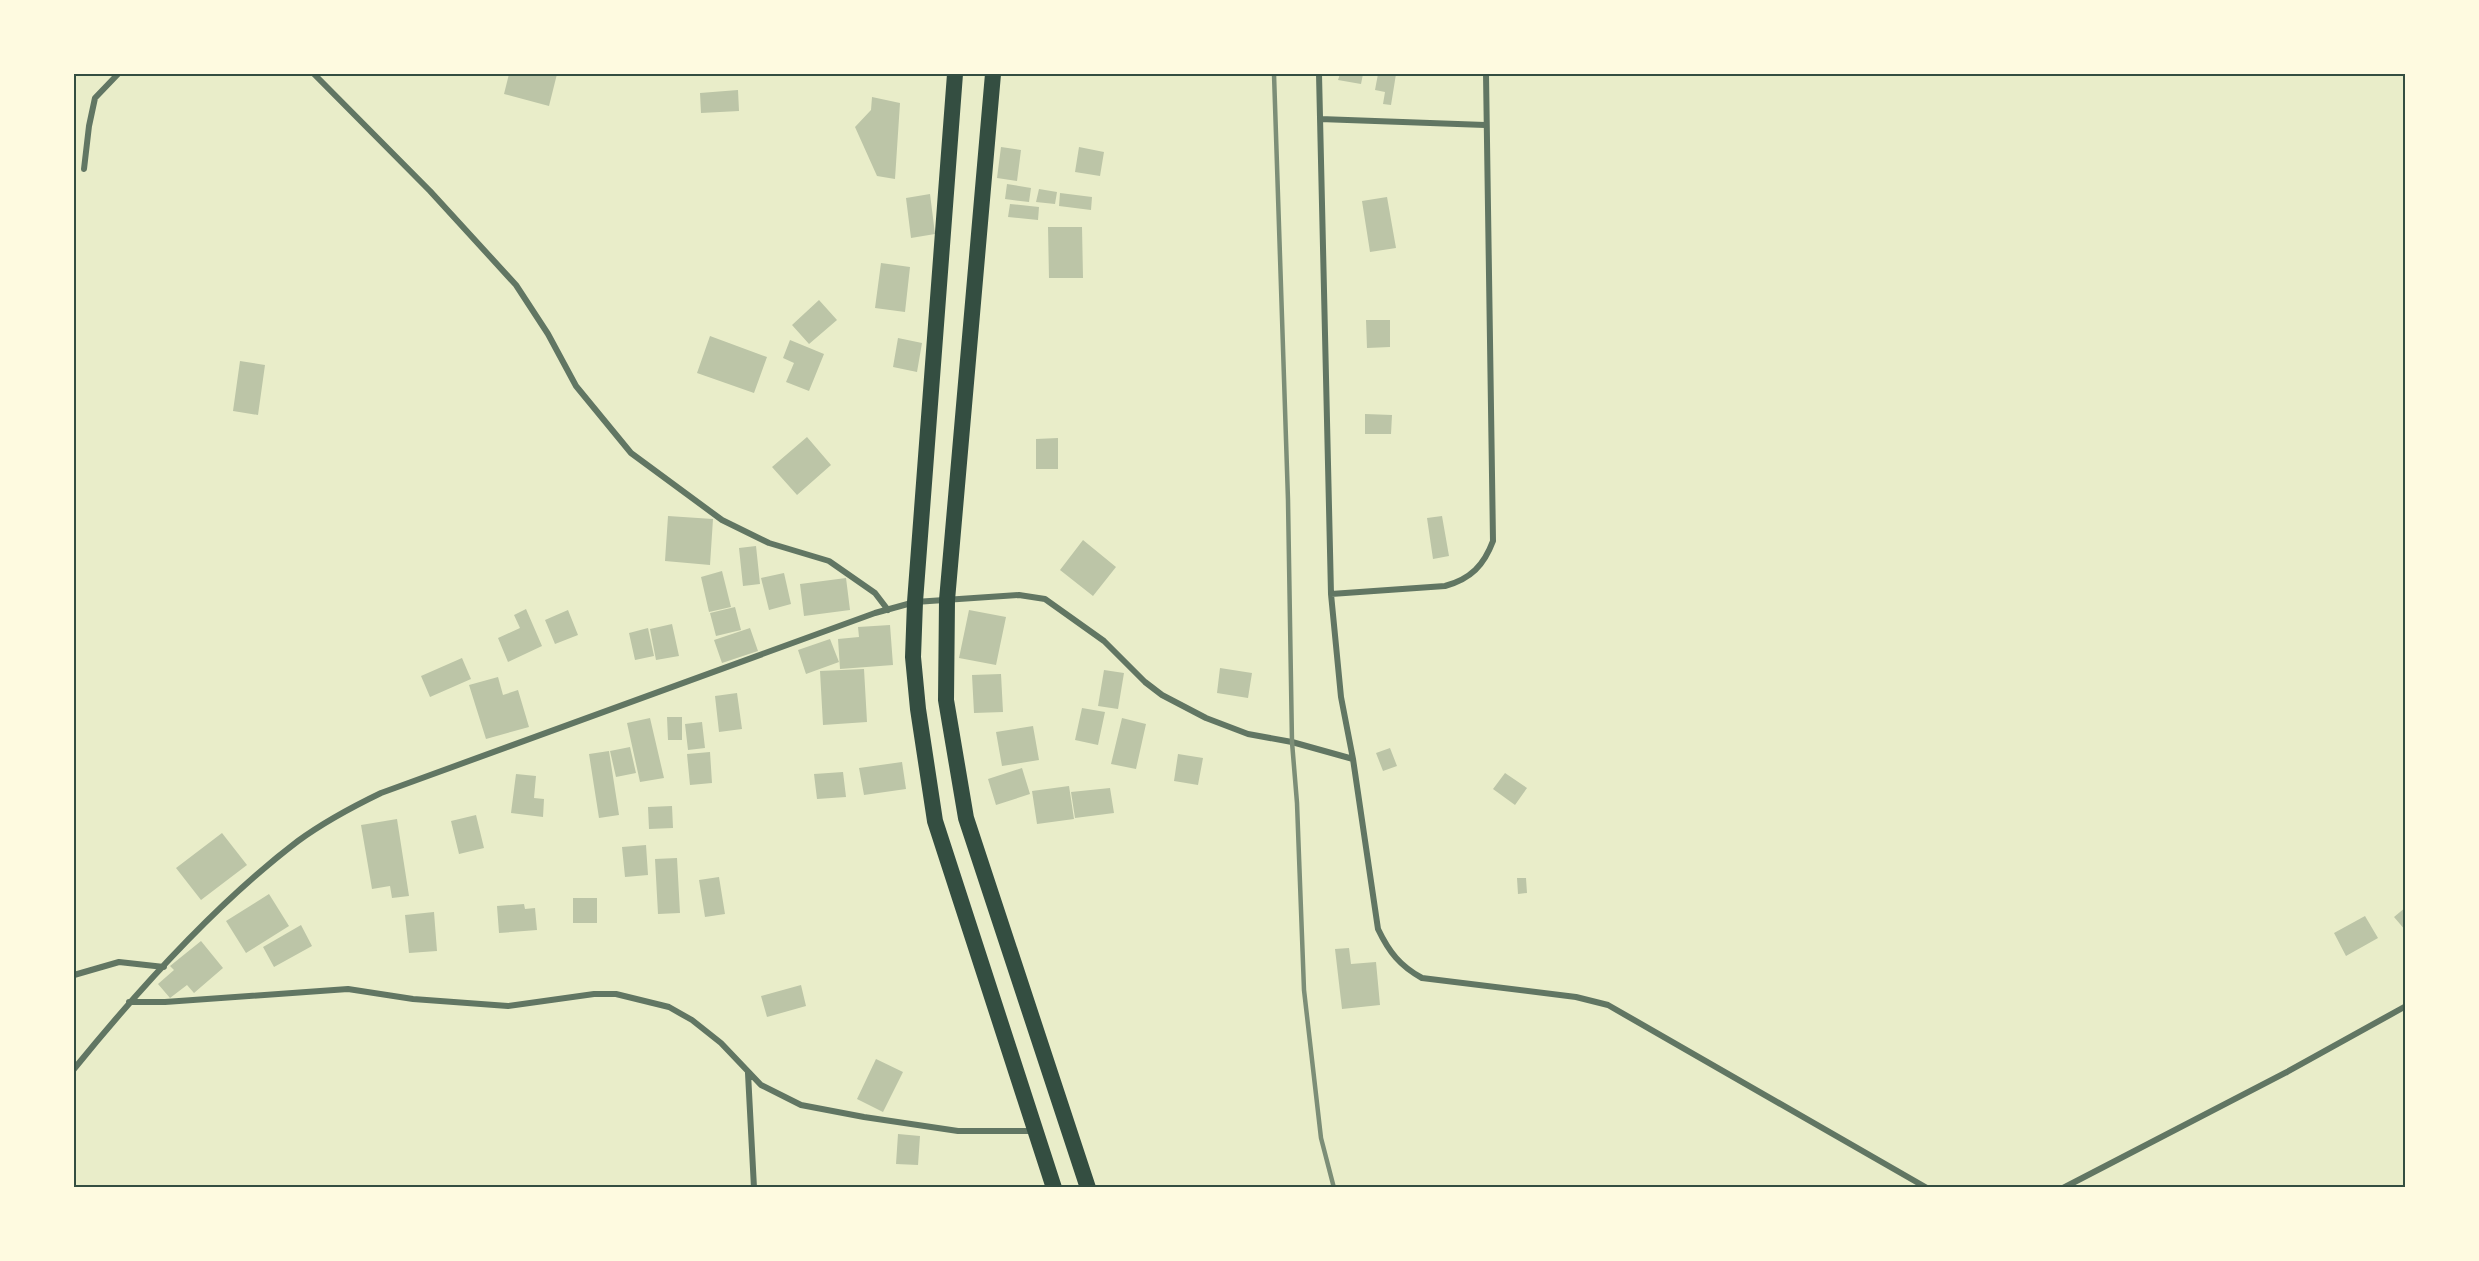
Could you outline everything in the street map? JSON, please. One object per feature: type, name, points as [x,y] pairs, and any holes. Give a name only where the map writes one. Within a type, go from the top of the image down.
[{"type":"highway","points":[[955,74],[915,602],[913,657],[918,709],[935,821],[1054,1188]]},
{"type":"highway","points":[[993,74],[947,600],[946,700],[966,818],[1088,1188]]},
{"type":"street","points":[[84,169],[95,98],[118,74]]},
{"type":"street","points":[[314,74],[430,191],[516,285],[548,334],[576,386],[631,453],[722,520],[769,543],[829,561],[875,593],[888,610]]},
{"type":"street","points":[[1319,74],[1331,594],[1341,698],[1353,759],[1377,929],[1388,951],[1404,968],[1422,978],[1576,997],[1608,1005],[1626,1013],[1927,1188]]},
{"type":"street","points":[[1331,594],[1445,586],[1460,582],[1481,566],[1493,541],[1486,74]]},
{"type":"street","points":[[1320,119],[1485,125]]},
{"type":"street","points":[[74,1069],[129,1002],[235,894],[298,842],[340,814],[381,793],[875,613],[915,602],[1019,595],[1045,599],[1104,641],[1145,682],[1162,695],[1206,718],[1248,734],[1292,742],[1353,759]]},
{"type":"street","points":[[74,975],[119,962],[164,967]]},
{"type":"street","points":[[129,1002],[165,1002],[348,989],[413,999],[508,1006],[594,994],[616,994],[669,1007],[692,1020],[721,1043],[748,1073],[774,1093],[813,1108],[958,1131],[1035,1131]]},
{"type":"street","points":[[2063,1188],[2287,1072],[2406,1006]]},
{"type":"street","points":[[748,1073],[754,1188]]},
{"type":"building","points":[[509,74],[557,74],[549,106],[504,94]]},
{"type":"building","points":[[1340,74],[1363,74],[1361,84],[1338,80]]},
{"type":"building","points":[[1378,74],[1396,74],[1391,105],[1383,104],[1385,92],[1375,90]]},
{"type":"building","points":[[738,90],[739,111],[701,113],[700,93]]},
{"type":"building","points":[[872,97],[900,103],[895,179],[877,176],[855,127],[871,110]]},
{"type":"building","points":[[1001,147],[1021,150],[1017,181],[997,178]]},
{"type":"building","points":[[1079,147],[1104,152],[1100,176],[1075,172]]},
{"type":"building","points":[[1007,184],[1031,188],[1029,202],[1005,199]]},
{"type":"building","points":[[1039,189],[1057,192],[1055,204],[1036,202]]},
{"type":"building","points":[[1060,193],[1092,197],[1091,210],[1059,206]]},
{"type":"building","points":[[930,194],[935,234],[911,238],[906,198]]},
{"type":"building","points":[[1387,197],[1396,248],[1370,252],[1362,201]]},
{"type":"building","points":[[1010,204],[1039,207],[1038,220],[1008,217]]},
{"type":"building","points":[[1048,227],[1082,227],[1083,278],[1049,278]]},
{"type":"building","points":[[881,263],[910,267],[905,312],[875,308]]},
{"type":"building","points":[[819,300],[837,320],[809,344],[792,325]]},
{"type":"building","points":[[1366,320],[1390,320],[1390,347],[1367,348]]},
{"type":"building","points":[[710,336],[767,357],[754,393],[697,373]]},
{"type":"building","points":[[898,338],[922,343],[917,372],[893,367]]},
{"type":"building","points":[[790,340],[824,354],[809,391],[786,382],[794,363],[783,358]]},
{"type":"building","points":[[240,361],[265,365],[258,415],[233,411]]},
{"type":"building","points":[[1365,414],[1392,415],[1391,434],[1365,434]]},
{"type":"building","points":[[807,437],[831,465],[797,495],[772,467]]},
{"type":"building","points":[[1058,438],[1058,469],[1036,469],[1036,439]]},
{"type":"building","points":[[668,516],[713,519],[710,565],[665,561]]},
{"type":"building","points":[[1442,516],[1449,556],[1433,559],[1427,518]]},
{"type":"building","points":[[1083,540],[1116,567],[1093,596],[1060,570]]},
{"type":"building","points":[[756,546],[760,584],[743,586],[739,548]]},
{"type":"building","points":[[722,571],[731,607],[709,612],[701,577]]},
{"type":"building","points":[[784,573],[791,604],[769,610],[761,578]]},
{"type":"building","points":[[846,578],[850,610],[804,616],[800,584]]},
{"type":"building","points":[[735,607],[741,630],[716,636],[710,613]]},
{"type":"building","points":[[526,609],[542,646],[508,662],[498,638],[520,628],[514,615]]},
{"type":"building","points":[[568,610],[578,635],[555,644],[545,620]]},
{"type":"building","points":[[969,610],[1006,617],[996,665],[959,658]]},
{"type":"building","points":[[672,624],[679,656],[656,660],[650,629]]},
{"type":"building","points":[[890,625],[893,665],[840,669],[838,639],[859,637],[858,627]]},
{"type":"building","points":[[648,628],[654,656],[635,660],[629,633]]},
{"type":"building","points":[[750,628],[758,651],[722,663],[714,640]]},
{"type":"building","points":[[830,639],[839,662],[806,674],[798,650]]},
{"type":"building","points":[[462,658],[471,679],[430,697],[421,676]]},
{"type":"building","points":[[1220,668],[1252,673],[1248,698],[1217,693]]},
{"type":"building","points":[[864,669],[867,722],[823,725],[820,671]]},
{"type":"building","points":[[1104,670],[1124,673],[1118,709],[1098,706]]},
{"type":"building","points":[[1001,674],[1003,712],[974,713],[972,675]]},
{"type":"building","points":[[498,677],[503,695],[518,690],[529,727],[486,739],[469,685]]},
{"type":"building","points":[[737,693],[742,729],[719,732],[715,696]]},
{"type":"building","points":[[1082,708],[1105,712],[1098,745],[1075,740]]},
{"type":"building","points":[[667,717],[682,717],[682,740],[668,740]]},
{"type":"building","points":[[650,718],[664,778],[640,782],[627,723]]},
{"type":"building","points":[[1122,718],[1146,724],[1136,769],[1111,764]]},
{"type":"building","points":[[702,722],[705,748],[688,750],[685,724]]},
{"type":"building","points":[[1033,726],[1039,760],[1002,766],[996,732]]},
{"type":"building","points":[[630,747],[636,773],[616,777],[610,751]]},
{"type":"building","points":[[1390,748],[1397,766],[1383,771],[1376,753]]},
{"type":"building","points":[[609,751],[619,815],[599,818],[589,754]]},
{"type":"building","points":[[710,752],[712,783],[690,785],[687,754]]},
{"type":"building","points":[[1178,754],[1203,758],[1198,785],[1174,781]]},
{"type":"building","points":[[902,762],[906,789],[864,795],[859,768]]},
{"type":"building","points":[[1022,768],[1030,794],[996,805],[988,779]]},
{"type":"building","points":[[843,772],[846,797],[817,799],[814,774]]},
{"type":"building","points":[[1505,773],[1527,788],[1515,805],[1493,789]]},
{"type":"building","points":[[516,774],[536,776],[534,798],[544,799],[543,817],[511,813]]},
{"type":"building","points":[[1069,786],[1074,819],[1037,824],[1032,791]]},
{"type":"building","points":[[1110,788],[1114,813],[1075,818],[1071,792]]},
{"type":"building","points":[[672,806],[673,828],[649,829],[648,807]]},
{"type":"building","points":[[476,815],[484,848],[459,854],[451,821]]},
{"type":"building","points":[[397,819],[409,896],[392,898],[390,886],[372,889],[361,825]]},
{"type":"building","points":[[222,833],[247,865],[201,900],[176,868]]},
{"type":"building","points":[[646,845],[648,875],[625,877],[622,847]]},
{"type":"building","points":[[677,858],[680,913],[658,914],[655,859]]},
{"type":"building","points":[[719,877],[725,914],[705,917],[699,880]]},
{"type":"building","points":[[1517,878],[1526,878],[1527,893],[1518,894]]},
{"type":"building","points":[[269,894],[289,926],[246,953],[226,921]]},
{"type":"building","points":[[573,898],[597,898],[597,923],[573,923]]},
{"type":"building","points":[[524,904],[525,909],[535,908],[537,930],[499,933],[497,906]]},
{"type":"building","points":[[2406,907],[2406,931],[2394,917]]},
{"type":"building","points":[[434,912],[437,951],[409,953],[405,915]]},
{"type":"building","points":[[2365,916],[2378,938],[2346,956],[2334,933]]},
{"type":"building","points":[[301,925],[312,946],[274,967],[263,947]]},
{"type":"building","points":[[201,941],[223,968],[194,993],[187,985],[170,998],[158,984],[174,970],[170,966]]},
{"type":"building","points":[[1349,948],[1351,964],[1376,962],[1380,1005],[1342,1009],[1335,949]]},
{"type":"building","points":[[801,985],[806,1006],[767,1017],[761,996]]},
{"type":"building","points":[[876,1059],[903,1072],[883,1112],[857,1099]]},
{"type":"building","points":[[898,1134],[920,1136],[918,1165],[896,1164]]},
{"type":"railway","points":[[1274,74],[1288,500],[1292,742],[1297,803],[1304,990],[1321,1138],[1334,1188]]}]
